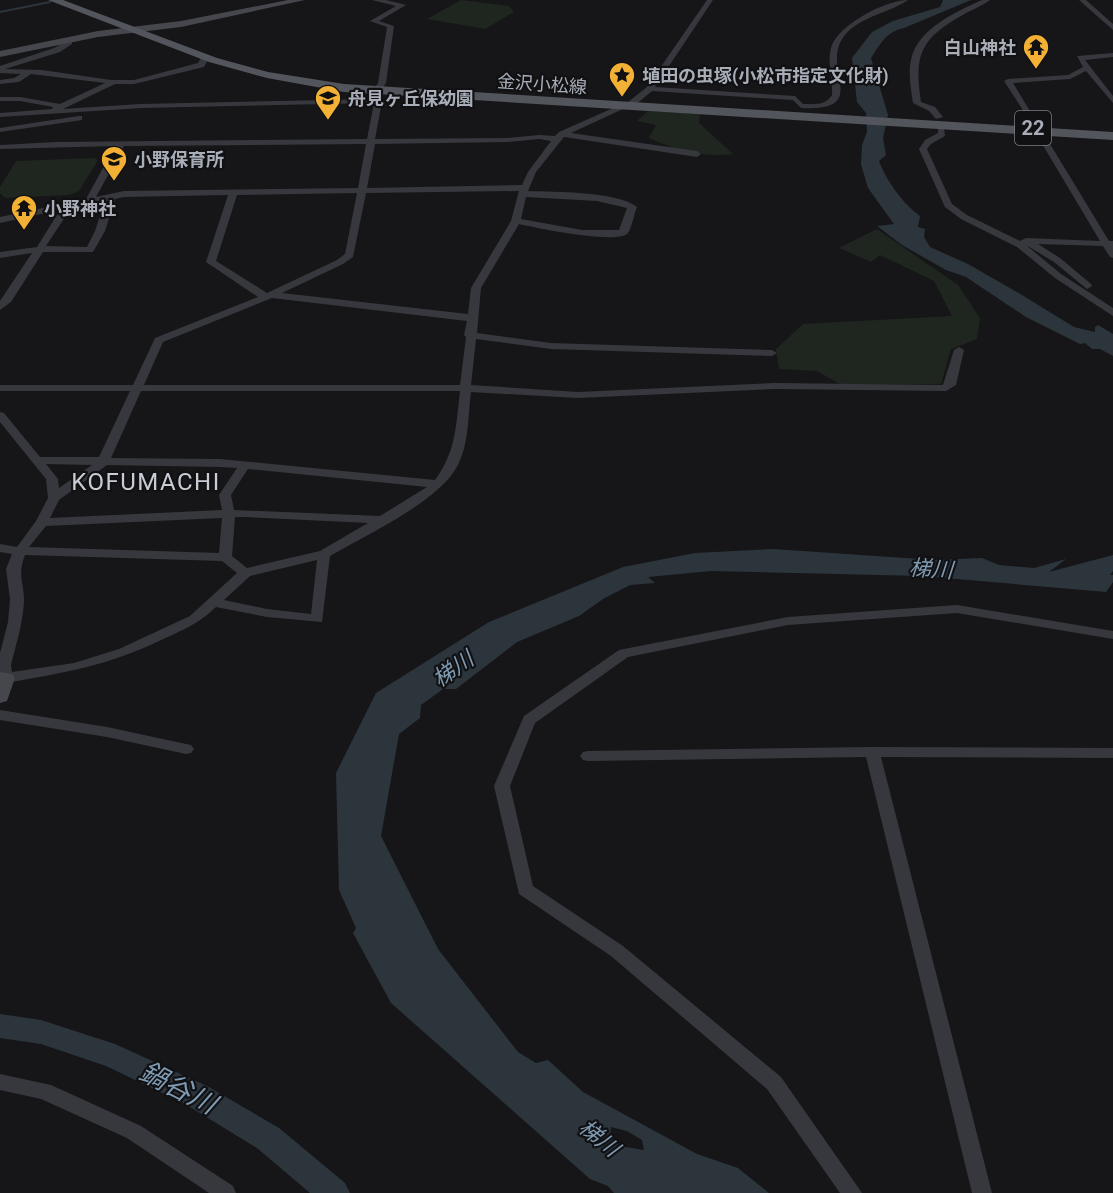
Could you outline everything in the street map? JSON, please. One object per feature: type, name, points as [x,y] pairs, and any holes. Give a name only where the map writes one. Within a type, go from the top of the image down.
[{"type":"main road","name":"金沢小松線","points":[[53,0],[208,55],[378,94]]},
{"type":"main road","name":"金沢小松線","points":[[63,0],[205,57],[267,75],[378,94],[625,105],[1113,135]]},
{"type":"main road","points":[[2,55],[69,42],[98,33],[189,22],[301,0]]},
{"type":"street","points":[[375,0],[403,5],[373,21],[391,26],[350,255],[268,296],[159,340],[103,462],[54,498],[42,522],[20,551],[13,568],[17,599],[15,622],[4,665],[2,684],[75,667],[124,652],[195,619],[245,573],[324,554],[418,499],[438,484],[452,465],[460,441],[469,335],[476,288],[516,221],[523,191],[532,172],[560,136],[625,105],[650,89],[710,0]]},
{"type":"street","points":[[650,89],[795,98],[801,106],[821,107],[834,97],[837,90],[834,53],[838,40],[861,21],[905,0]]},
{"type":"street","points":[[939,117],[932,109],[917,103],[915,77],[918,49],[924,40],[954,14],[987,0]]},
{"type":"street","points":[[1082,0],[1113,28]]},
{"type":"street","points":[[0,70],[62,48],[69,42]]},
{"type":"street","points":[[1113,55],[1080,58],[1113,101]]},
{"type":"street","points":[[0,70],[134,82],[201,65],[205,57]]},
{"type":"street","points":[[1087,68],[1070,77],[1008,81],[1109,243],[1113,255]]},
{"type":"street","points":[[0,82],[16,80],[30,72]]},
{"type":"street","points":[[49,112],[114,82]]},
{"type":"street","points":[[0,116],[378,94]]},
{"type":"street","points":[[0,99],[20,99],[61,106]]},
{"type":"street","points":[[0,130],[89,117],[95,109]]},
{"type":"street","points":[[949,126],[942,134],[928,142],[923,149],[948,205],[964,216],[1056,260],[1113,305]]},
{"type":"street","points":[[0,147],[57,144],[508,140],[560,136],[697,154]]},
{"type":"street","points":[[90,200],[120,145]]},
{"type":"street","points":[[0,220],[111,196],[234,191],[523,191],[627,203],[632,207],[623,232],[605,235],[583,235],[516,221]]},
{"type":"street","points":[[234,191],[211,262],[268,296],[472,318]]},
{"type":"street","points":[[0,255],[40,249],[90,250],[100,231],[111,196]]},
{"type":"street","points":[[0,307],[68,205]]},
{"type":"street","points":[[1023,243],[1109,243]]},
{"type":"street","points":[[1023,243],[1058,276],[1113,313]]},
{"type":"street","points":[[0,287],[12,292]]},
{"type":"street","points":[[469,335],[550,345],[772,353]]},
{"type":"street","points":[[0,388],[466,388],[579,395],[775,386],[946,388],[950,384],[959,350]]},
{"type":"street","points":[[0,415],[52,480],[54,498]]},
{"type":"street","points":[[35,460],[184,462],[438,484]]},
{"type":"street","points":[[225,556],[229,514],[225,495],[244,466]]},
{"type":"street","points":[[42,522],[229,514],[383,520]]},
{"type":"street","points":[[0,548],[20,551],[225,556],[245,573]]},
{"type":"street","points":[[213,602],[267,614],[317,619],[324,554]]},
{"type":"street","points":[[852,1193],[774,1083],[617,951],[525,889],[502,786],[529,720],[624,653],[788,621],[957,609],[1113,635]]},
{"type":"street","points":[[0,715],[106,732],[186,749]]},
{"type":"street","points":[[588,756],[872,752],[1113,753]]},
{"type":"street","points":[[872,752],[982,1193]]},
{"type":"street","points":[[0,1082],[44,1091],[134,1132],[226,1193]]},
{"type":"shaded area","points":[[461,0],[509,6],[514,12],[485,29],[427,19]]},
{"type":"shaded area","points":[[648,111],[700,114],[699,123],[733,154],[712,155],[690,152],[649,138],[656,125],[637,121]]},
{"type":"shaded area","points":[[94,158],[98,160],[79,191],[69,195],[5,198],[0,193],[0,187],[16,161]]},
{"type":"shaded area","points":[[877,229],[958,285],[980,318],[977,339],[951,349],[941,384],[840,384],[817,371],[779,369],[776,349],[803,324],[952,316],[934,281],[880,255],[871,262],[839,248]]},
{"type":"water","points":[[943,0],[971,0],[893,32],[884,39],[871,58],[888,115],[883,138],[886,155],[879,161],[882,168],[901,198],[920,216],[918,227],[925,229],[924,237],[930,247],[968,264],[1074,327],[1095,332],[1095,327],[1098,325],[1113,334],[1113,356],[1100,349],[1092,349],[1085,343],[1080,344],[1026,317],[966,277],[946,270],[902,245],[877,226],[894,224],[868,188],[861,164],[862,145],[867,132],[866,113],[857,102],[852,58],[872,32],[893,21],[940,7]]},
{"type":"water","name":"梯川","points":[[773,549],[935,560],[982,558],[999,565],[1034,568],[1066,559],[1049,572],[1113,555],[1113,571],[1110,575],[1113,575],[1113,582],[1106,592],[922,576],[711,571],[648,577],[655,583],[630,585],[603,599],[579,616],[517,642],[456,689],[443,689],[421,705],[420,718],[399,734],[381,836],[438,949],[518,1052],[536,1063],[548,1060],[583,1092],[697,1154],[738,1168],[769,1193],[614,1193],[608,1186],[590,1179],[391,1003],[353,933],[356,928],[339,890],[336,773],[376,693],[489,622],[623,567],[695,553]],"holes":[[[611,1127],[627,1131],[642,1140],[644,1150],[620,1146],[610,1136]]]},
{"type":"waterway","points":[[0,12],[50,2]]},
{"type":"waterway","name":"鍋谷川","points":[[0,1026],[41,1032],[115,1057],[196,1095],[268,1138],[334,1193]]},
{"type":"place","name":"白山神社","points":[[1036,70]]},
{"type":"place","name":"埴田の虫塚(小松市指定文化財)","points":[[622,98]]},
{"type":"place","name":"舟見ヶ丘保幼園","points":[[328,121]]},
{"type":"place","name":"小野保育所","points":[[114,182]]},
{"type":"place","name":"小野神社","points":[[24,231]]},
{"type":"district","name":"KOFUMACHI","points":[[146,482]]}]
